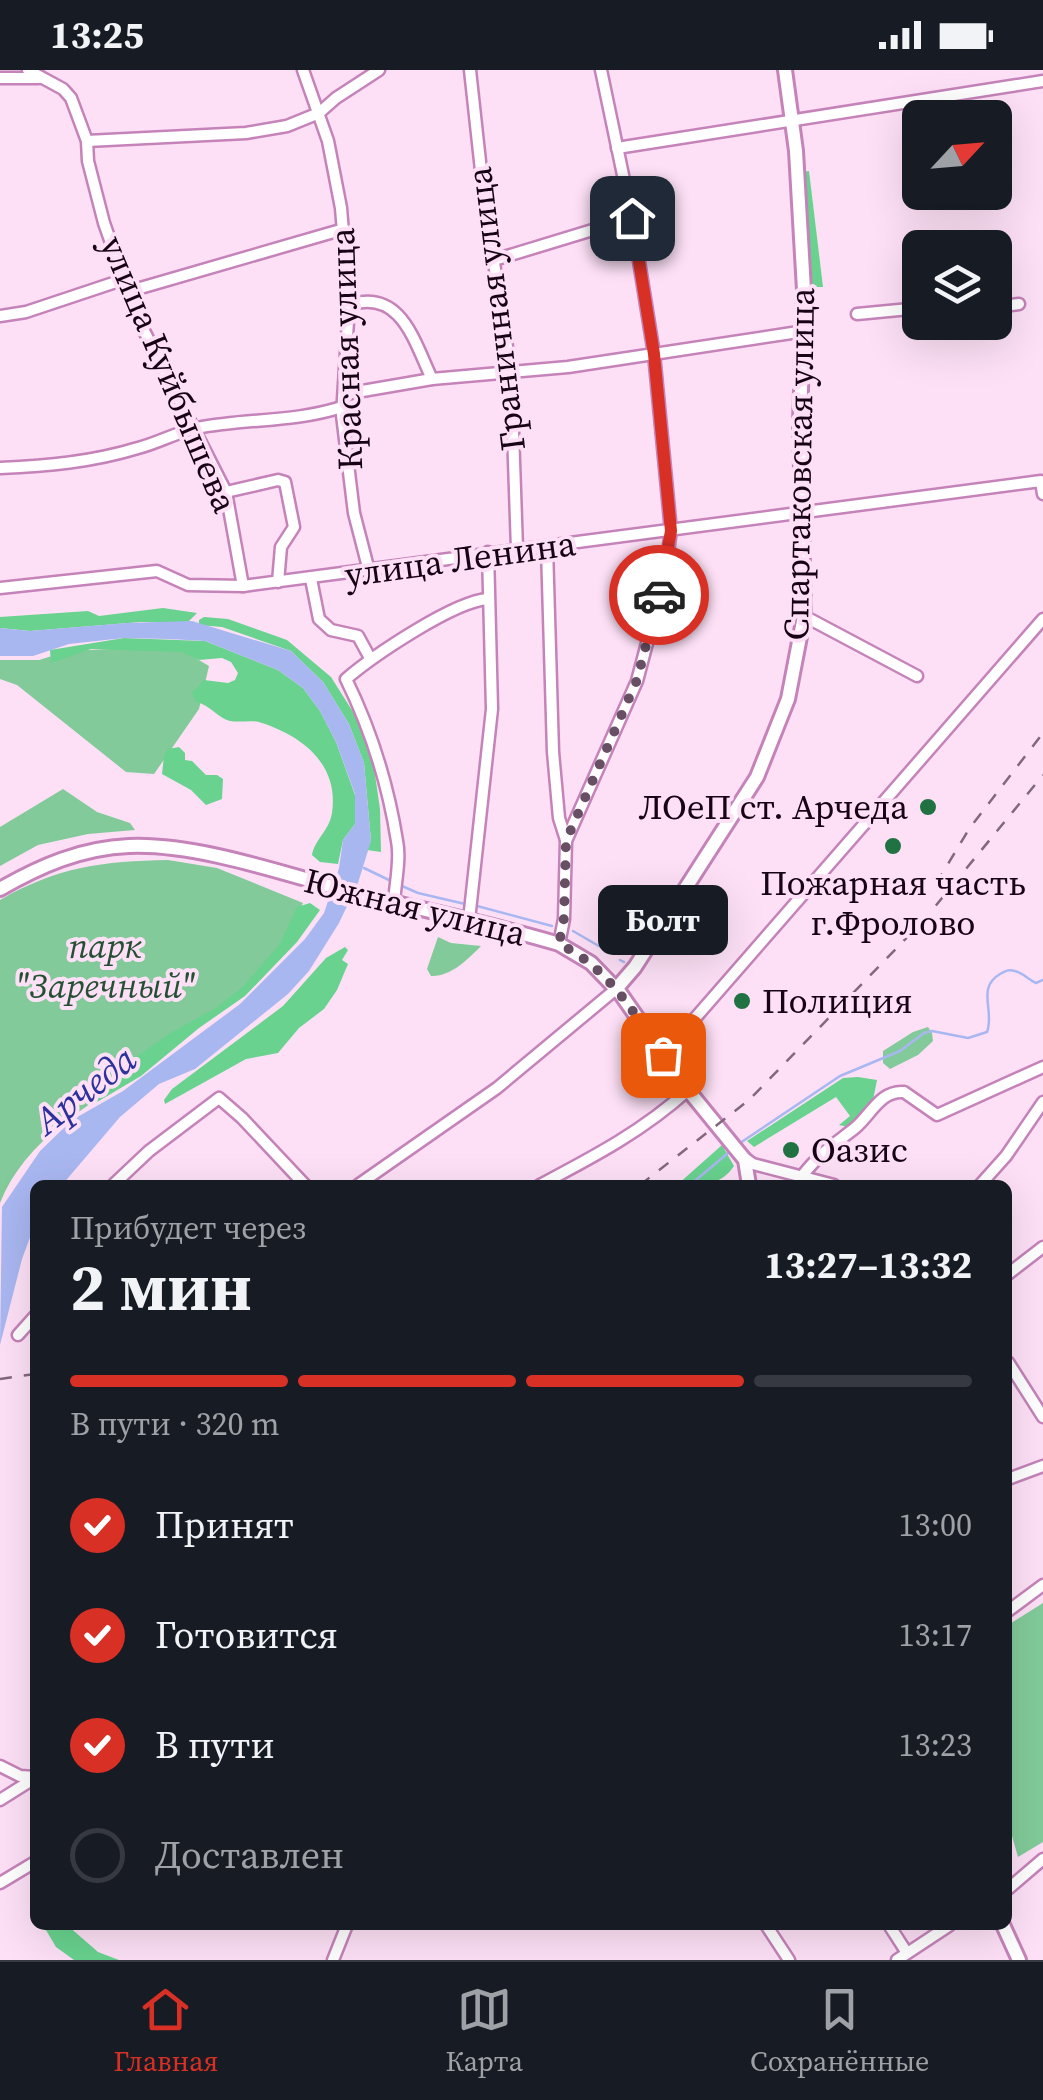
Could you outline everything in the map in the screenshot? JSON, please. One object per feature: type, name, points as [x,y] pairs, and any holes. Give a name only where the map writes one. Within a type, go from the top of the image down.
[{"type":"main road","name":"Спартаковская улица","points":[[616,989],[635,967],[757,778],[788,698],[804,616],[800,423],[805,331],[792,121],[785,70]]},
{"type":"main road","name":"Южная улица","points":[[0,890],[57,860],[129,846],[192,852],[559,944],[591,963],[616,989],[688,1090],[742,1156]]},
{"type":"main road","points":[[742,1156],[748,1180]]},
{"type":"main road","points":[[1005,1930],[1019,1960]]},
{"type":"street","name":"улица Куйбышева","points":[[28,70],[63,89],[71,98],[87,141],[88,162],[104,223],[138,319],[226,492],[243,586]]},
{"type":"street","name":"Красная улица","points":[[302,70],[328,142],[344,228],[349,305],[342,407],[354,513],[370,571]]},
{"type":"street","points":[[87,141],[246,133],[286,126],[319,114],[378,70]]},
{"type":"street","name":"Граничная улица","points":[[470,70],[510,372],[517,549]]},
{"type":"street","points":[[566,841],[637,680],[664,579],[671,531],[654,354],[602,70]]},
{"type":"street","points":[[0,78],[40,78]]},
{"type":"street","points":[[617,148],[1043,80]]},
{"type":"street","points":[[494,260],[632,218]]},
{"type":"street","points":[[0,316],[344,228]]},
{"type":"street","points":[[349,305],[375,301],[398,312],[432,379]]},
{"type":"street","points":[[1012,305],[1019,304]]},
{"type":"street","points":[[857,314],[902,310]]},
{"type":"street","points":[[345,394],[432,379],[654,354],[805,331]]},
{"type":"street","points":[[0,468],[64,465],[138,448],[193,428],[281,421],[342,407]]},
{"type":"street","points":[[226,492],[278,480],[285,482],[294,528],[282,547],[278,582]]},
{"type":"street","points":[[1041,481],[1043,494]]},
{"type":"street","name":"улица Ленина","points":[[0,588],[157,571],[188,585],[243,586],[1041,481]]},
{"type":"street","points":[[547,548],[553,752],[559,818],[566,841],[564,918],[559,944]]},
{"type":"street","points":[[468,920],[492,709],[488,552]]},
{"type":"street","points":[[311,579],[319,620],[331,630],[358,636],[370,658]]},
{"type":"street","points":[[387,901],[398,842],[386,782],[363,714],[346,679],[370,658],[462,604],[488,599]]},
{"type":"street","points":[[804,616],[917,676]]},
{"type":"street","points":[[663,1055],[1043,619]]},
{"type":"street","points":[[365,1180],[497,1088],[616,989]]},
{"type":"street","points":[[802,1176],[820,1152],[858,1126],[890,1094],[904,1092],[936,1115],[1043,1067]]},
{"type":"street","points":[[550,1180],[656,1119],[688,1090]]},
{"type":"street","points":[[118,1180],[149,1151],[220,1098],[300,1180]]},
{"type":"street","points":[[984,1180],[1043,1102]]},
{"type":"street","points":[[742,1156],[753,1164],[816,1180]]},
{"type":"street","points":[[1012,1271],[1043,1247]]},
{"type":"street","points":[[30,1321],[18,1334],[30,1335]]},
{"type":"street","points":[[1012,1368],[1043,1417]]},
{"type":"street","points":[[1012,1478],[1043,1466]]},
{"type":"street","points":[[1012,1608],[1043,1585]]},
{"type":"street","points":[[0,1766],[30,1777]]},
{"type":"street","points":[[0,1800],[30,1780]]},
{"type":"street","points":[[1012,1885],[1043,1858]]},
{"type":"street","points":[[0,1883],[30,1865]]},
{"type":"street","points":[[333,1960],[344,1930]]},
{"type":"street","points":[[769,1930],[789,1960]]},
{"type":"street","points":[[892,1930],[907,1953]]},
{"type":"street","points":[[897,1960],[943,1930]]},
{"type":"green space","points":[[809,171],[823,287],[812,287],[803,172]]},
{"type":"green space","points":[[163,608],[197,613],[187,623],[141,622],[30,631],[0,628],[0,617],[88,611],[99,616]]},
{"type":"green space","points":[[204,617],[228,619],[287,640],[331,677],[360,723],[372,754],[381,852],[367,850],[371,841],[364,763],[349,724],[323,682],[291,651],[222,627],[199,625]]},
{"type":"green space","points":[[124,638],[205,641],[278,670],[303,688],[336,742],[355,795],[355,824],[343,840],[338,864],[320,862],[312,855],[330,819],[333,796],[324,767],[315,755],[277,729],[258,722],[230,721],[196,702],[192,693],[204,680],[235,680],[238,673],[231,662],[222,658],[199,660],[182,652],[91,649],[51,663],[50,650]]},
{"type":"green space","points":[[175,646],[209,666],[199,709],[154,774],[126,772],[17,685],[0,679],[0,660],[39,660],[68,651]]},
{"type":"green space","points":[[179,747],[185,760],[192,761],[206,775],[223,779],[222,799],[206,805],[191,790],[162,774],[168,749]]},
{"type":"green space","points":[[63,789],[97,812],[130,823],[135,830],[88,834],[38,845],[0,866],[0,827]]},
{"type":"green space","name":"парк \"Заречный\"","points":[[168,860],[217,868],[303,903],[275,954],[246,987],[152,1062],[61,1125],[26,1160],[0,1203],[0,900],[41,880],[81,868]]},
{"type":"green space","points":[[310,903],[320,910],[297,942],[245,996],[141,1076],[92,1105],[84,1104],[84,1097],[93,1088],[244,986],[280,944],[297,907]]},
{"type":"green space","points":[[438,937],[451,943],[481,946],[452,970],[431,976],[427,969]]},
{"type":"green space","points":[[345,947],[348,950],[342,960],[348,964],[337,990],[324,1009],[299,1028],[278,1053],[246,1059],[165,1104],[172,1089],[283,1006],[326,958]]},
{"type":"green space","points":[[928,1027],[933,1041],[918,1055],[890,1069],[883,1063],[883,1051]]},
{"type":"green space","points":[[843,1078],[877,1080],[873,1100],[848,1127],[839,1125],[850,1116],[836,1097],[754,1147],[747,1141]]},
{"type":"green space","points":[[722,1145],[734,1166],[717,1180],[683,1180]]},
{"type":"green space","points":[[1043,1603],[1043,1842],[1018,1857],[1012,1836],[1012,1622]]},
{"type":"green space","points":[[46,1930],[73,1930],[98,1952],[119,1960],[74,1960],[56,1947]]},
{"type":"water","points":[[192,621],[291,651],[323,682],[349,724],[364,763],[371,841],[358,883],[339,923],[309,971],[288,994],[195,1069],[159,1084],[120,1117],[66,1180],[30,1180],[30,1237],[0,1345],[2,1207],[40,1151],[72,1120],[123,1091],[240,1004],[305,939],[324,913],[339,868],[343,840],[355,824],[355,794],[336,742],[303,688],[278,670],[205,641],[169,639],[124,638],[69,644],[33,656],[0,656],[0,628],[30,631]]},
{"type":"waterway","points":[[364,868],[389,880]]},
{"type":"waterway","points":[[402,886],[465,904]]},
{"type":"waterway","points":[[477,906],[552,926]]},
{"type":"waterway","points":[[573,931],[604,949]]},
{"type":"waterway","points":[[620,960],[624,962]]},
{"type":"waterway","points":[[740,1143],[840,1076],[900,1051],[924,1033],[968,1038],[987,1032],[987,993],[1002,973],[1013,970],[1036,983],[1043,980]]},
{"type":"waterway","points":[[696,1180],[728,1153]]},
{"type":"railway","points":[[936,884],[969,829],[1043,733]]},
{"type":"railway","points":[[646,1180],[749,1100],[924,920],[1043,775]]},
{"type":"railway","points":[[0,1379],[30,1375]]},
{"type":"way so far","points":[[659,595],[637,680],[566,841],[564,918],[559,944],[591,963],[620,993],[663,1055]]},
{"type":"place","name":"ЛОеП ст. Арчеда","points":[[928,807]]},
{"type":"place","name":"Пожарная часть г.Фролово","points":[[893,846]]},
{"type":"place","name":"Полиция","points":[[742,1001]]},
{"type":"place","name":"Болт","points":[[663,1055]]},
{"type":"place","name":"Оазис","points":[[791,1150]]},
{"type":"route","points":[[632,218],[654,354],[671,531],[659,595]]},
{"type":"water label","name":"Арчеда","points":[[85,1090]]}]
